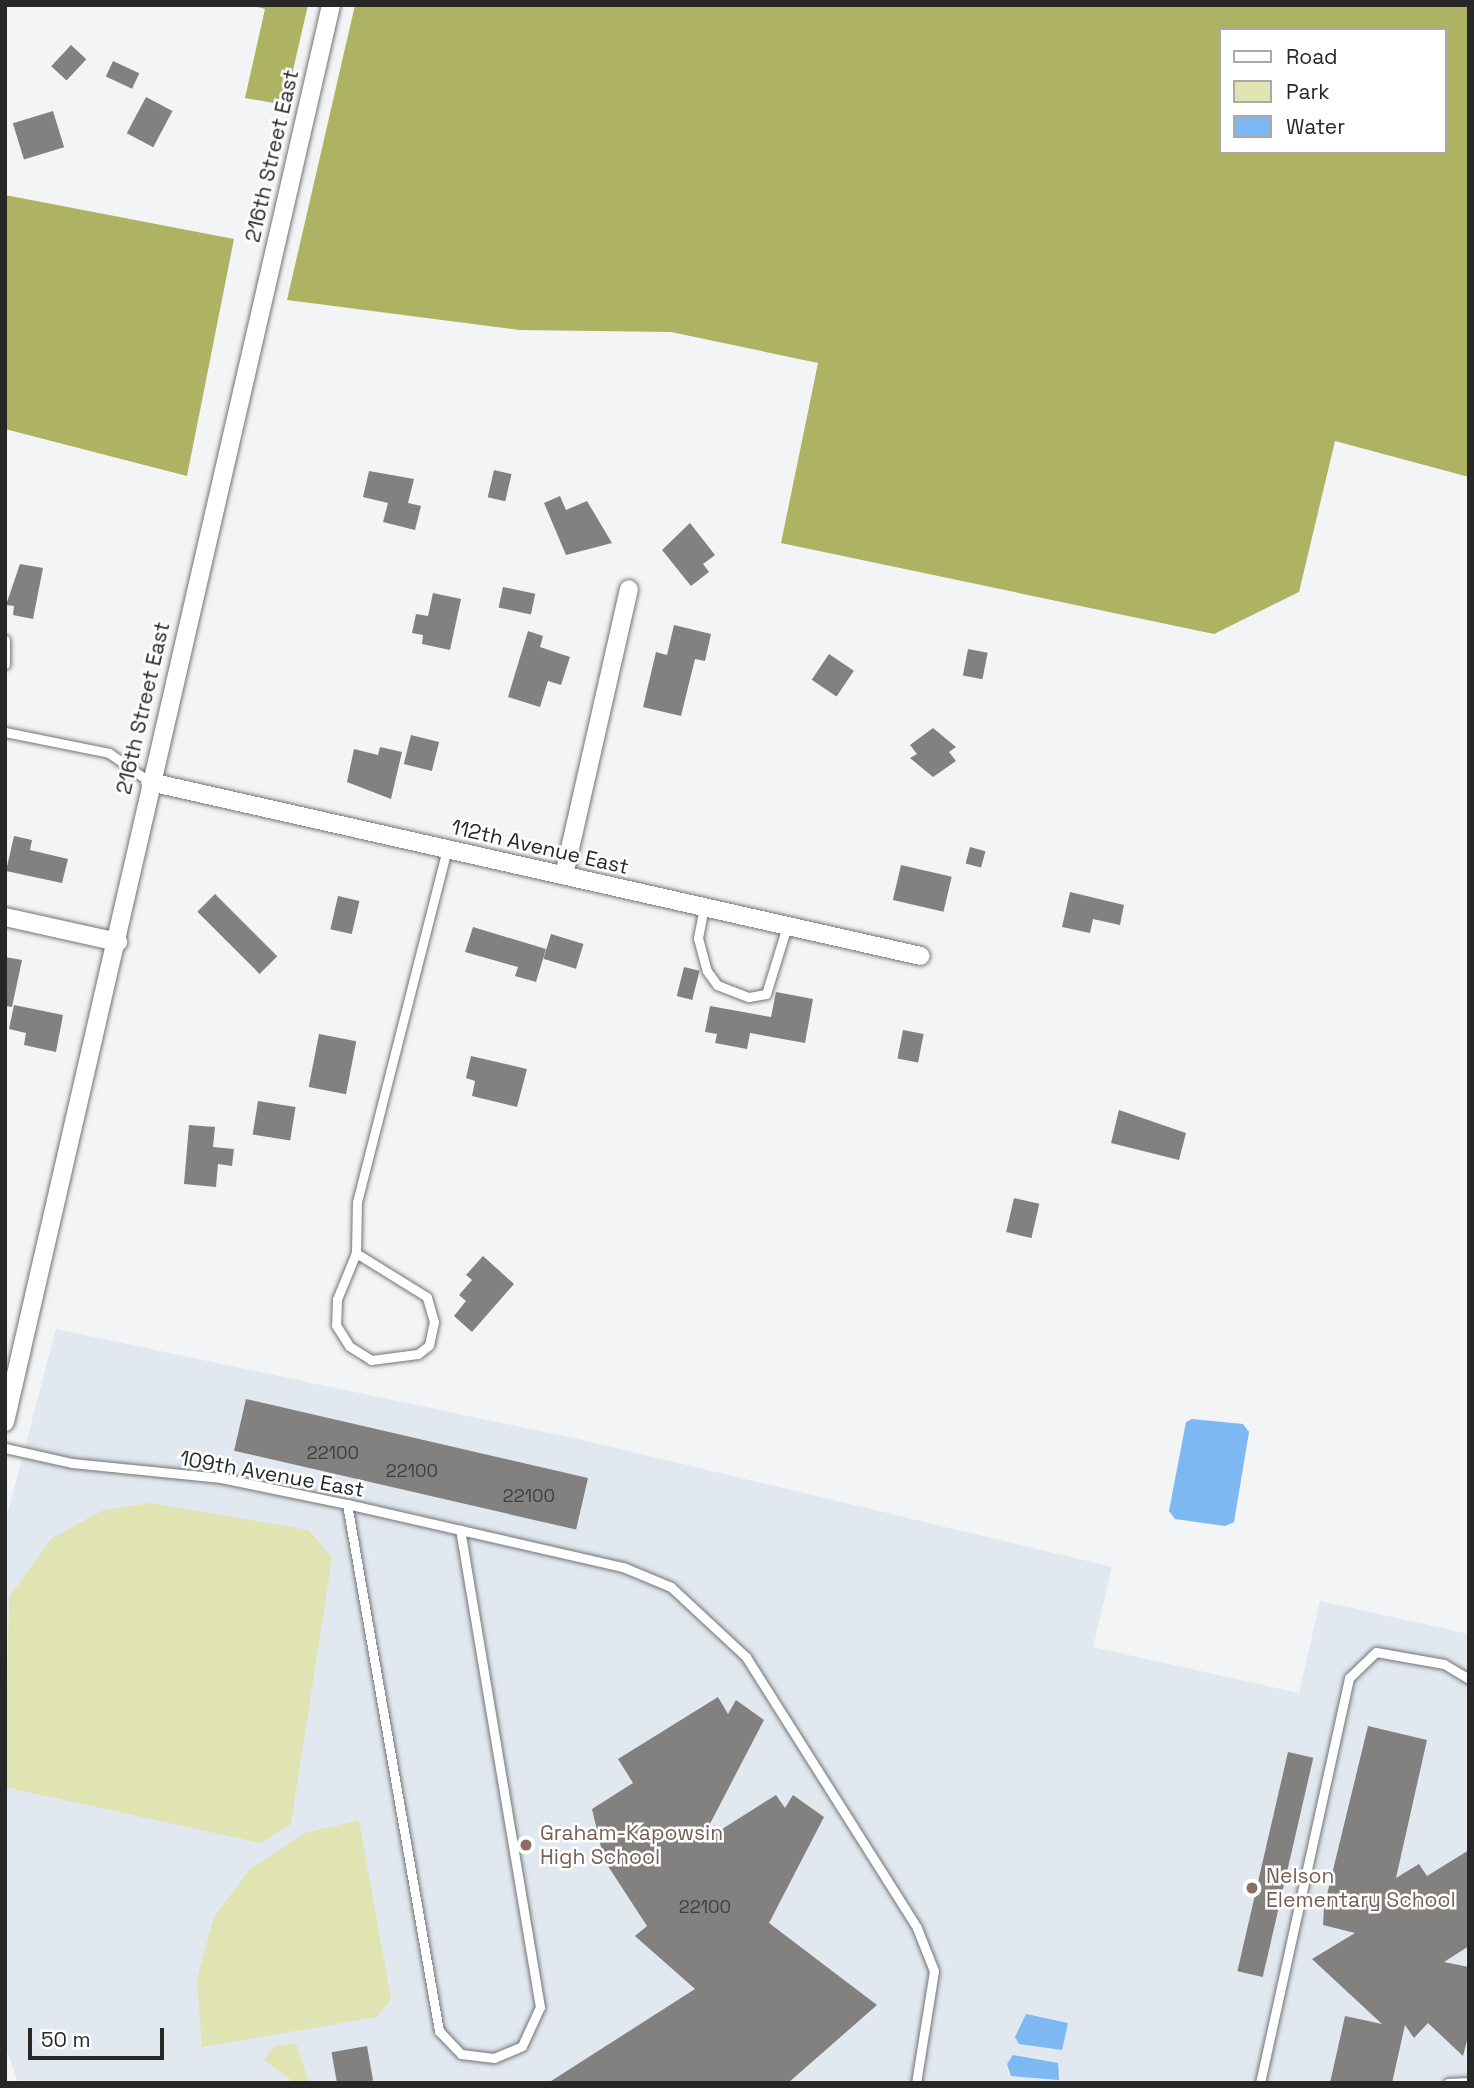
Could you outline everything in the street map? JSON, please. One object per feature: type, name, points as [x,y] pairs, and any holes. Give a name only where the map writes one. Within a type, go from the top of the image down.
[{"type":"street","name":"216th Street East","points":[[5,1422],[118,942],[149,782],[331,5]]},
{"type":"street","points":[[564,875],[629,589]]},
{"type":"street","name":"112th Avenue East","points":[[149,782],[921,956]]},
{"type":"street","points":[[5,917],[118,942]]},
{"type":"lane","points":[[5,640],[5,664]]},
{"type":"lane","points":[[5,732],[109,753],[149,782]]},
{"type":"lane","points":[[356,1253],[427,1297],[434,1322],[429,1346],[418,1354],[371,1360],[349,1346],[336,1325],[337,1298],[356,1253],[357,1202],[375,1118],[447,849]]},
{"type":"lane","points":[[704,907],[698,938],[706,971],[717,985],[749,997],[766,994],[788,926]]},
{"type":"lane","name":"109th Avenue East","points":[[5,1448],[72,1463],[221,1478],[347,1504],[623,1567],[671,1587],[746,1657],[917,1927],[933,1971],[916,2083]]},
{"type":"lane","points":[[347,1504],[439,2031],[461,2054],[494,2058],[522,2046],[540,2007],[460,1530]]},
{"type":"lane","points":[[1260,2083],[1349,1678],[1376,1653],[1444,1664],[1469,1679]]},
{"type":"lane","points":[[1448,2083],[1469,2082]]},
{"type":"shaded area","name":"Graham-Kapowsin High School","points":[[56,1329],[578,1439],[1112,1567],[1093,1647],[1299,1693],[1320,1601],[1469,1634],[1469,2083],[18,2083],[5,2044],[5,1523]]},
{"type":"green space","points":[[250,5],[308,5],[285,105],[245,98],[265,9]]},
{"type":"green space","points":[[355,5],[1469,5],[1469,477],[1335,441],[1299,592],[1214,634],[781,543],[818,363],[671,332],[519,330],[287,300]]},
{"type":"green space","points":[[5,195],[234,239],[187,476],[5,429]]},
{"type":"green space","points":[[150,1503],[309,1530],[332,1558],[291,1824],[261,1843],[5,1787],[9,1597],[51,1539],[101,1511]]},
{"type":"green space","points":[[359,1820],[391,1999],[377,2017],[202,2047],[197,1978],[214,1917],[250,1869],[305,1833]]},
{"type":"green space","points":[[296,2043],[309,2083],[295,2083],[264,2060],[275,2046]]},
{"type":"water","points":[[1192,1419],[1243,1424],[1249,1432],[1234,1522],[1225,1526],[1175,1519],[1169,1511],[1186,1422]]},
{"type":"water","points":[[1026,2014],[1068,2023],[1062,2050],[1019,2044],[1015,2037]]},
{"type":"water","points":[[1013,2055],[1058,2063],[1059,2080],[1011,2076],[1007,2064]]},
{"type":"building","points":[[71,45],[86,59],[67,81],[51,66]]},
{"type":"building","points":[[113,61],[139,73],[132,89],[106,76]]},
{"type":"building","points":[[146,97],[172,111],[153,147],[127,133]]},
{"type":"building","points":[[53,111],[64,147],[24,160],[13,123]]},
{"type":"building","points":[[494,470],[512,474],[505,501],[488,497]]},
{"type":"building","points":[[369,471],[414,479],[408,503],[421,506],[415,530],[383,522],[388,503],[363,497]]},
{"type":"building","points":[[560,496],[566,510],[587,501],[612,543],[566,555],[544,503]]},
{"type":"building","points":[[690,523],[715,555],[703,564],[709,572],[691,586],[662,550]]},
{"type":"building","points":[[20,564],[43,568],[33,619],[13,615],[14,606],[6,605]]},
{"type":"building","points":[[503,587],[535,594],[531,614],[499,608]]},
{"type":"building","points":[[433,593],[461,599],[450,650],[422,644],[423,635],[412,633],[416,614],[428,616]]},
{"type":"building","points":[[674,625],[711,634],[705,661],[695,659],[681,716],[643,707],[656,652],[667,655]]},
{"type":"building","points":[[528,631],[543,636],[540,647],[570,657],[561,685],[548,681],[540,707],[508,697]]},
{"type":"building","points":[[968,649],[988,653],[982,679],[963,676]]},
{"type":"building","points":[[829,654],[854,671],[837,696],[812,680]]},
{"type":"building","points":[[933,728],[956,747],[949,752],[956,761],[933,777],[910,758],[917,754],[910,745]]},
{"type":"building","points":[[411,735],[439,742],[432,771],[404,764]]},
{"type":"building","points":[[380,747],[402,752],[391,799],[347,782],[354,749],[378,755]]},
{"type":"building","points":[[14,836],[32,840],[30,850],[68,859],[62,883],[6,871]]},
{"type":"building","points":[[970,847],[985,851],[981,868],[966,863]]},
{"type":"building","points":[[901,865],[952,877],[944,912],[893,900]]},
{"type":"building","points":[[1070,892],[1124,905],[1120,925],[1093,919],[1090,933],[1062,927]]},
{"type":"building","points":[[215,894],[277,956],[260,974],[197,912]]},
{"type":"building","points":[[338,896],[359,901],[352,934],[330,929]]},
{"type":"building","points":[[473,927],[546,949],[536,982],[515,976],[518,967],[465,952]]},
{"type":"building","points":[[551,934],[584,944],[576,969],[543,959]]},
{"type":"building","points":[[5,957],[22,960],[12,1007],[5,1006]]},
{"type":"building","points":[[684,967],[700,971],[692,1000],[677,996]]},
{"type":"building","points":[[776,992],[813,999],[805,1043],[750,1033],[747,1049],[715,1043],[717,1034],[705,1032],[710,1006],[771,1017]]},
{"type":"building","points":[[14,1005],[63,1015],[56,1052],[24,1045],[26,1033],[9,1029]]},
{"type":"building","points":[[903,1030],[924,1034],[918,1062],[897,1058]]},
{"type":"building","points":[[319,1034],[356,1041],[346,1094],[309,1087]]},
{"type":"building","points":[[471,1056],[527,1069],[517,1107],[472,1096],[475,1081],[466,1078]]},
{"type":"building","points":[[258,1101],[296,1107],[290,1141],[253,1135]]},
{"type":"building","points":[[1119,1110],[1186,1133],[1179,1160],[1111,1143]]},
{"type":"building","points":[[189,1125],[215,1127],[213,1147],[234,1149],[232,1166],[218,1164],[216,1187],[184,1184]]},
{"type":"building","points":[[1014,1198],[1039,1204],[1031,1238],[1006,1232]]},
{"type":"building","points":[[483,1256],[514,1284],[472,1332],[454,1316],[466,1301],[459,1295],[472,1280],[466,1275]]},
{"type":"building","points":[[246,1399],[588,1478],[576,1530],[234,1451]]},
{"type":"building","points":[[718,1697],[728,1714],[736,1700],[764,1720],[700,1843],[776,1795],[785,1808],[793,1795],[824,1817],[769,1923],[877,2005],[788,2083],[548,2083],[695,1989],[635,1936],[647,1926],[604,1860],[592,1809],[633,1783],[618,1759]]},
{"type":"building","points":[[1368,1726],[1427,1740],[1396,1878],[1419,1864],[1427,1876],[1469,1850],[1469,1946],[1444,1962],[1469,1967],[1469,2033],[1463,2056],[1428,2023],[1414,2038],[1405,2025],[1392,2083],[1330,2083],[1345,2016],[1382,2024],[1312,1959],[1355,1933],[1323,1925],[1324,1907]]},
{"type":"building","points":[[1288,1752],[1313,1758],[1263,1977],[1237,1971]]},
{"type":"building","points":[[367,2046],[373,2080],[337,2083],[332,2052]]},
{"type":"place","name":"Graham-Kapowsin High School","points":[[526,1845]]},
{"type":"place","name":"Nelson Elementary School","points":[[1252,1888]]}]
